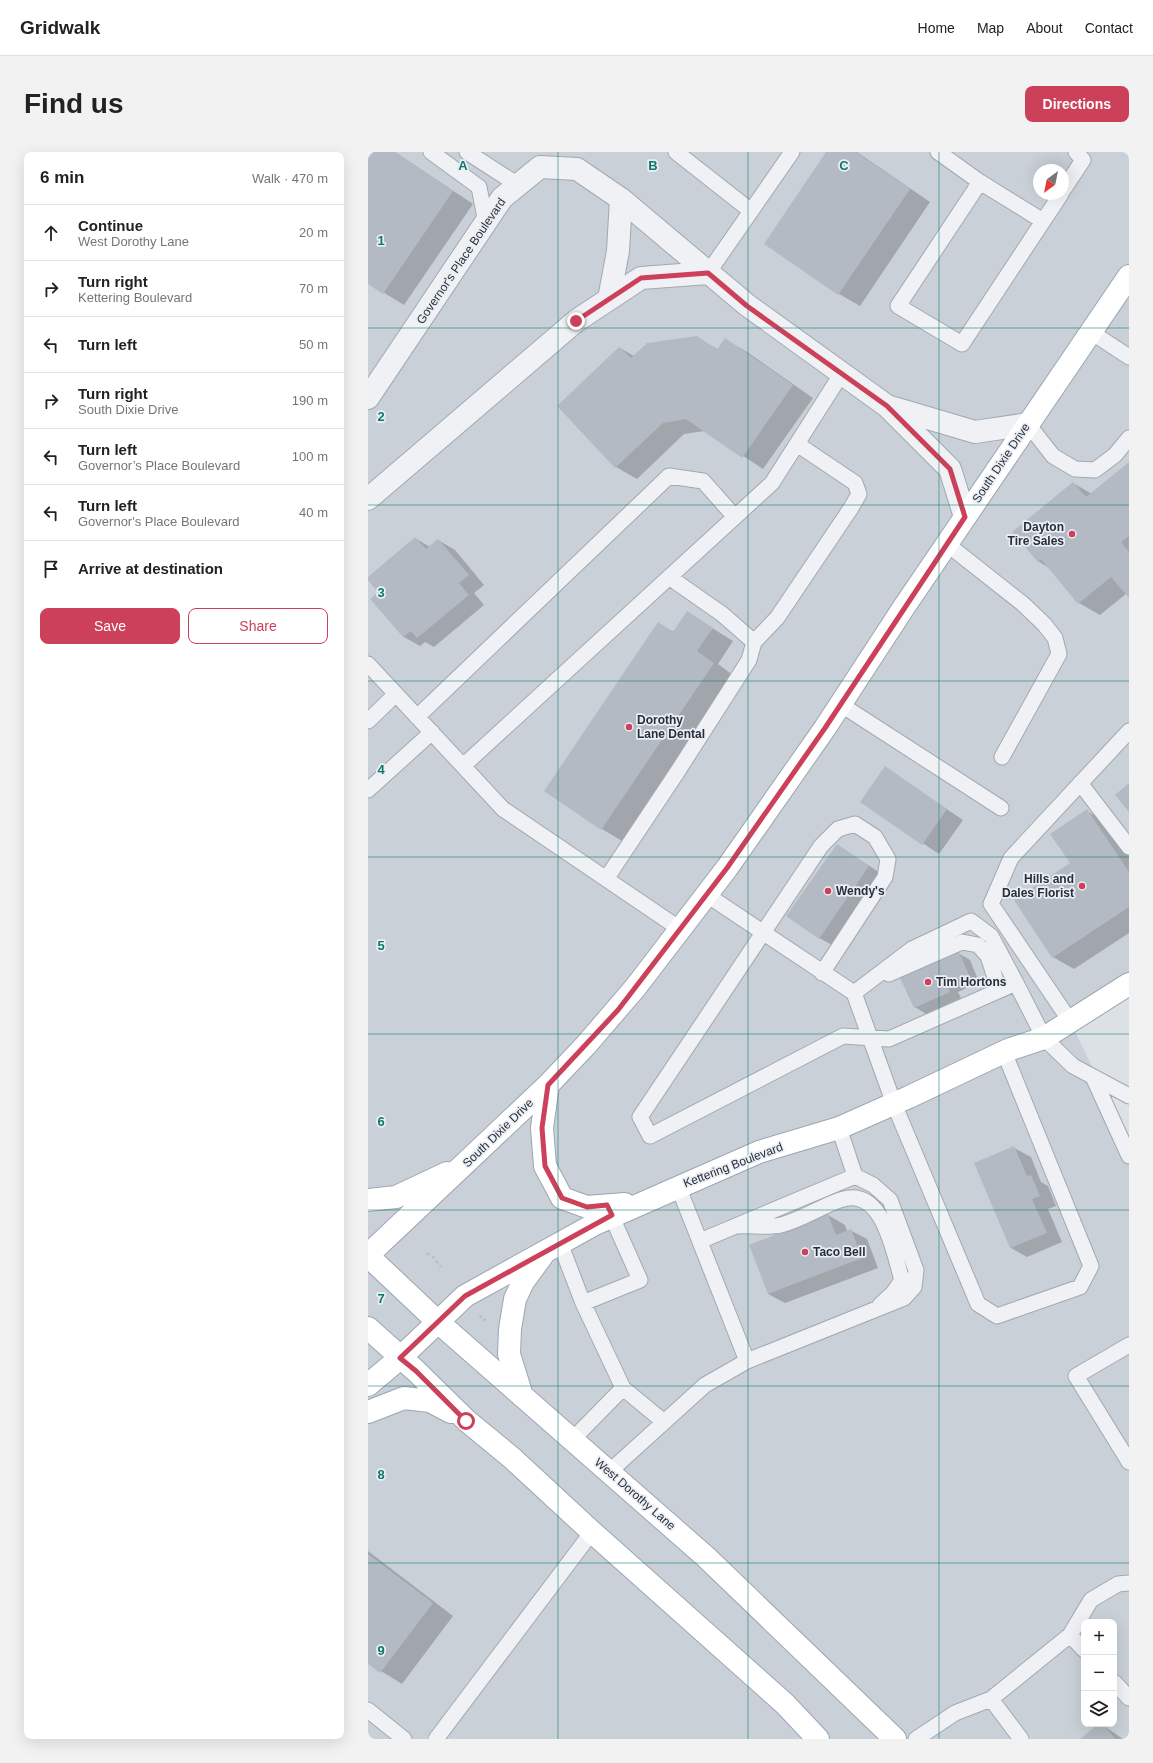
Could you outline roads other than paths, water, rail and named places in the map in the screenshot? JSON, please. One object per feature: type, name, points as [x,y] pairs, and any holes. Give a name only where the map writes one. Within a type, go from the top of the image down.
[{"type":"main road","name":"South Dixie Drive","points":[[368,1256],[548,1085],[618,1010],[707,895],[840,704],[1129,276]]},
{"type":"main road","name":"Kettering Boulevard","points":[[548,1085],[542,1128],[545,1166],[562,1198],[587,1207],[610,1210],[638,1203],[759,1152],[839,1128],[894,1104],[1004,1052],[1044,1038],[1129,984]]},
{"type":"main road","points":[[368,1200],[396,1197],[466,1164]]},
{"type":"main road","points":[[368,1385],[400,1358],[465,1296],[553,1246],[610,1210]]},
{"type":"main road","points":[[522,1396],[508,1354],[510,1328],[516,1299],[523,1282],[553,1246]]},
{"type":"main road","name":"West Dorothy Lane","points":[[368,1256],[438,1322],[706,1557],[895,1739]]},
{"type":"main road","points":[[368,1328],[416,1371],[466,1421],[512,1458],[592,1532],[785,1704],[818,1739]]},
{"type":"main road","points":[[368,1412],[404,1398],[430,1401],[466,1421]]},
{"type":"street","name":"Governor's Place Boulevard","points":[[368,398],[502,198],[540,167],[577,169],[621,199],[747,306],[887,406]]},
{"type":"street","points":[[609,299],[618,251],[621,199]]},
{"type":"street","points":[[368,499],[576,321],[609,299],[641,278],[708,273]]},
{"type":"street","points":[[887,406],[975,432],[1028,424]]},
{"type":"street","points":[[887,406],[950,469],[965,517]]},
{"type":"lane","points":[[431,152],[479,187],[486,223]]},
{"type":"lane","points":[[467,152],[518,185]]},
{"type":"lane","points":[[676,152],[751,210]]},
{"type":"lane","points":[[708,273],[792,152]]},
{"type":"lane","points":[[938,152],[980,182],[1043,221]]},
{"type":"lane","points":[[1069,174],[1076,155]]},
{"type":"lane","points":[[980,182],[898,306],[962,344],[1057,200]]},
{"type":"lane","points":[[1091,332],[1129,357]]},
{"type":"lane","points":[[463,766],[772,483],[842,373]]},
{"type":"lane","points":[[1028,424],[1053,456],[1075,469],[1095,470],[1115,455],[1129,438]]},
{"type":"lane","points":[[606,879],[676,774],[749,660],[754,642],[777,618],[859,494],[855,483],[797,444]]},
{"type":"lane","points":[[417,717],[669,476],[703,481],[735,517]]},
{"type":"lane","points":[[947,544],[1023,604],[1044,624],[1055,638],[1059,654],[1002,757]]},
{"type":"lane","points":[[669,577],[722,614],[754,642]]},
{"type":"lane","points":[[368,664],[503,809],[680,929]]},
{"type":"lane","points":[[368,721],[396,694]]},
{"type":"lane","points":[[840,704],[1001,808]]},
{"type":"lane","points":[[1070,1021],[991,904],[1011,858],[1129,731]]},
{"type":"lane","points":[[368,790],[432,732]]},
{"type":"lane","points":[[1080,783],[1129,847]]},
{"type":"lane","points":[[822,973],[885,877],[888,859],[875,837],[855,824],[838,829],[821,846],[640,1118],[650,1136],[843,1036],[889,1039],[1016,983]]},
{"type":"lane","points":[[707,895],[854,994],[894,1104],[978,1304],[997,1316],[1080,1287],[1091,1266],[1004,1052]]},
{"type":"lane","points":[[854,994],[912,949],[970,921],[991,936],[1044,1038],[1074,1066],[1128,1094]]},
{"type":"lane","points":[[866,984],[962,942],[978,945],[988,956],[999,990]]},
{"type":"lane","points":[[1093,1077],[1129,1156]]},
{"type":"lane","points":[[839,1128],[855,1176]]},
{"type":"lane","points":[[609,1472],[705,1385],[747,1361],[904,1298],[914,1286],[916,1270],[890,1200],[874,1184],[855,1176],[700,1241]]},
{"type":"lane","points":[[678,1186],[747,1361]]},
{"type":"lane","points":[[738,1226],[780,1225],[841,1200],[854,1197],[871,1204],[884,1221],[902,1280],[893,1293],[873,1311]]},
{"type":"lane","points":[[584,1303],[640,1280],[610,1210]]},
{"type":"lane","points":[[553,1246],[584,1303],[623,1388],[664,1422]]},
{"type":"lane","points":[[1129,1344],[1076,1376],[1129,1462]]},
{"type":"lane","points":[[572,1440],[623,1388]]},
{"type":"lane","points":[[436,1739],[592,1532]]},
{"type":"lane","points":[[916,1739],[954,1713],[991,1699],[1070,1635],[1091,1600],[1118,1584],[1129,1583]]},
{"type":"lane","points":[[1070,1635],[1081,1647]]},
{"type":"lane","points":[[1117,1685],[1129,1698]]},
{"type":"lane","points":[[991,1699],[1021,1739]]},
{"type":"lane","points":[[368,1710],[404,1739]]},
{"type":"place","name":"Dayton Tire Sales","points":[[1072,534]]},
{"type":"place","name":"Dorothy Lane Dental","points":[[629,727]]},
{"type":"place","name":"Hills and Dales Florist","points":[[1082,886]]},
{"type":"place","name":"Wendy's","points":[[828,891]]},
{"type":"place","name":"Tim Hortons","points":[[928,982]]},
{"type":"place","name":"Taco Bell","points":[[805,1252]]}]
